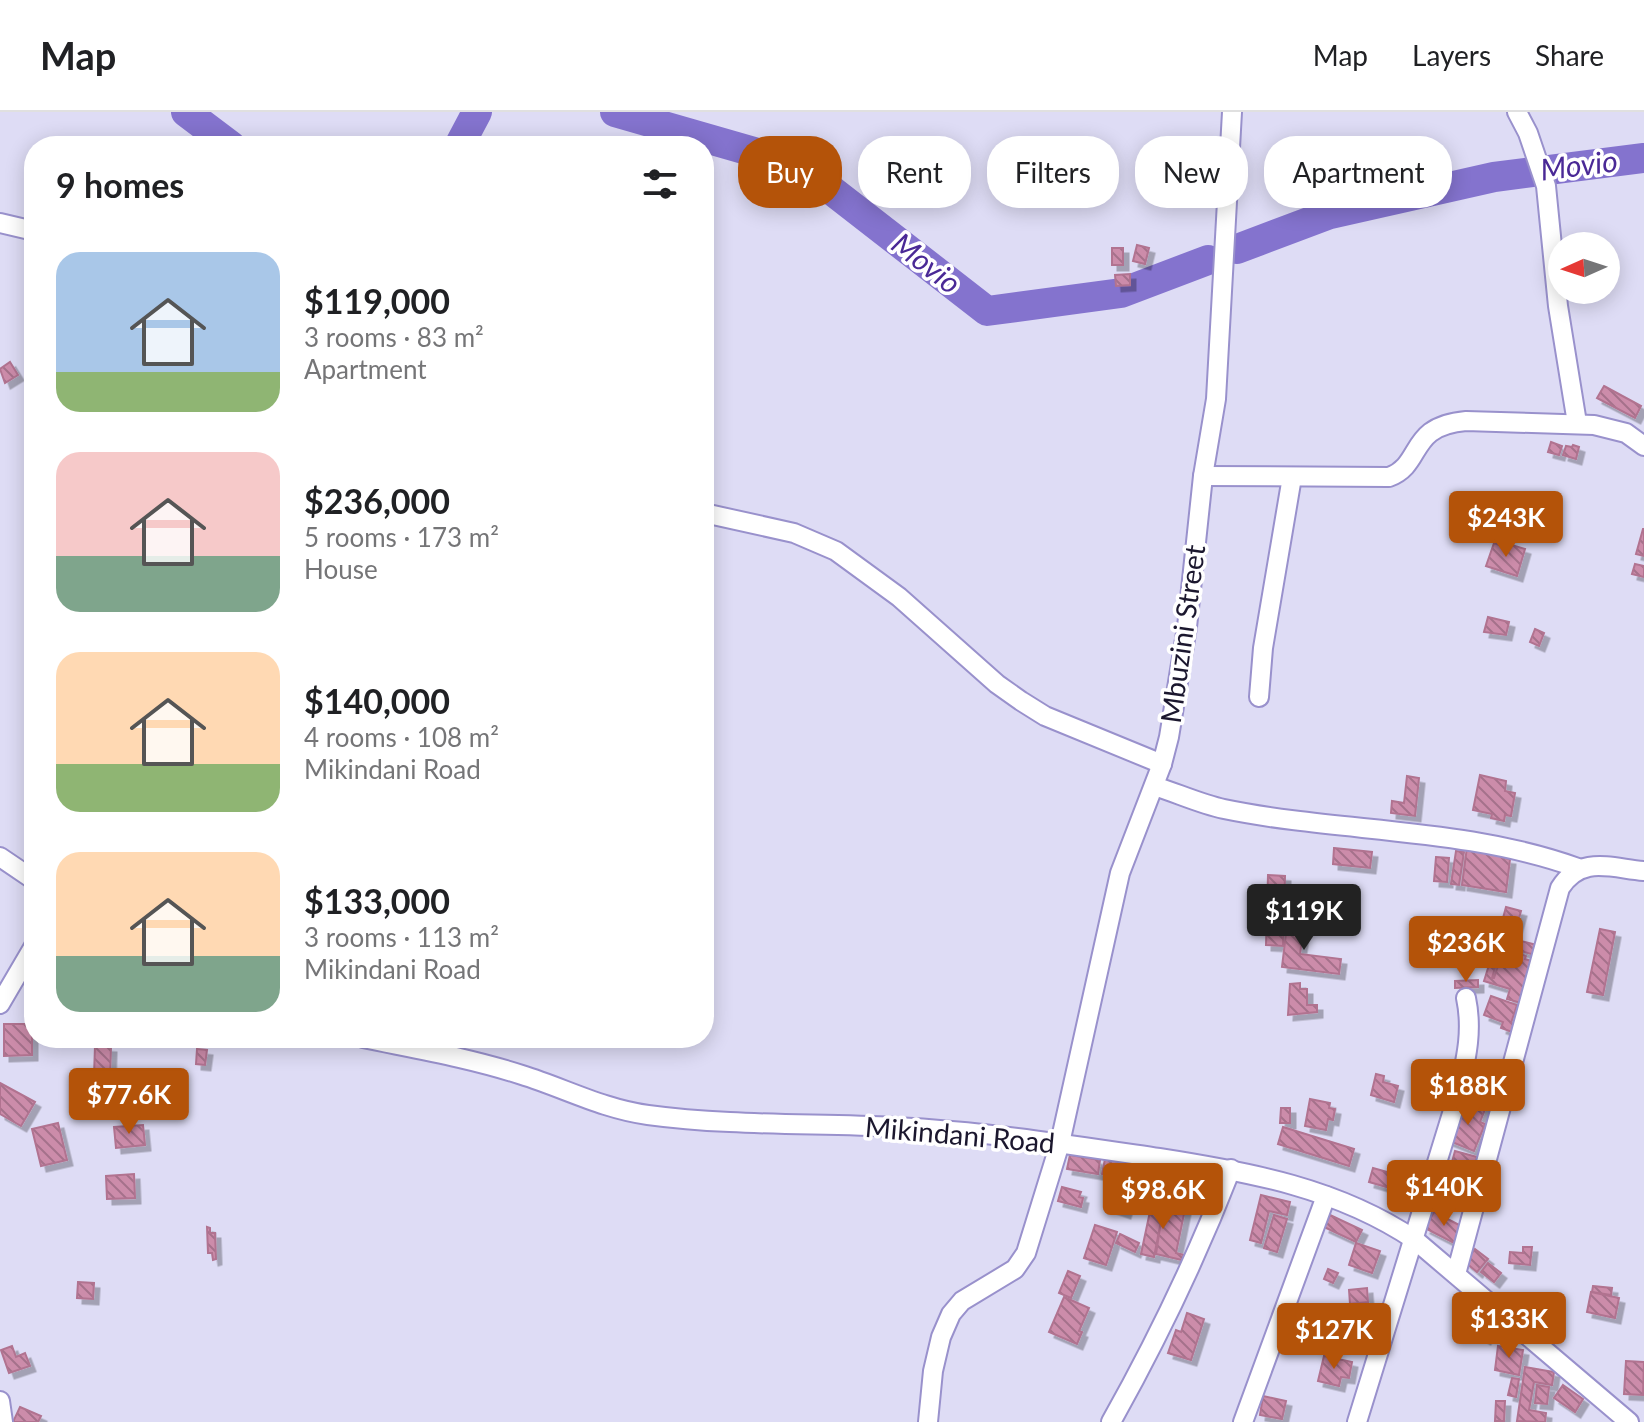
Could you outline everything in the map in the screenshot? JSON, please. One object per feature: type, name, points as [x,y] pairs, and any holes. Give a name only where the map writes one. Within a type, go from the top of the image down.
[{"type":"street","name":"Mbuzini Street","points":[[928,1422],[933,1371],[941,1337],[951,1314],[962,1301],[1015,1269],[1026,1253],[1060,1143],[1120,873],[1162,764],[1178,689],[1203,476],[1216,399],[1232,112]]},
{"type":"street","points":[[1517,112],[1528,133],[1546,186],[1558,306],[1577,423]]},
{"type":"street","points":[[0,223],[24,229]]},
{"type":"street","points":[[1203,476],[1378,479],[1396,475],[1433,429],[1450,422],[1577,423],[1626,433],[1644,446]]},
{"type":"street","points":[[1259,697],[1266,627],[1292,477]]},
{"type":"street","points":[[714,515],[794,533],[836,551],[899,597],[997,684],[1021,701],[1045,716],[1162,764]]},
{"type":"street","points":[[1154,786],[1223,809],[1496,846],[1546,856],[1578,868]]},
{"type":"street","points":[[0,857],[24,873]]},
{"type":"street","points":[[1456,1274],[1555,903],[1569,875],[1578,868],[1590,866],[1644,871]]},
{"type":"street","points":[[0,1004],[24,963]]},
{"type":"street","points":[[1357,1422],[1415,1240],[1466,1060],[1471,1019],[1466,998]]},
{"type":"street","name":"Mikindani Road","points":[[413,1048],[477,1061],[526,1076],[581,1099],[645,1115],[719,1122],[897,1127],[1060,1143],[1231,1169],[1296,1185],[1388,1222],[1415,1240],[1629,1422]]},
{"type":"street","points":[[1111,1422],[1183,1283],[1231,1169]]},
{"type":"street","points":[[1243,1422],[1326,1196]]},
{"type":"street","points":[[0,1401],[3,1422]]},
{"type":"building","points":[[1137,245],[1149,248],[1145,264],[1133,261]]},
{"type":"building","points":[[1112,248],[1123,248],[1123,265],[1112,265]]},
{"type":"building","points":[[1130,274],[1130,285],[1116,286],[1115,275]]},
{"type":"building","points":[[10,362],[18,375],[5,383],[0,369]]},
{"type":"building","points":[[1604,386],[1641,406],[1635,418],[1597,398]]},
{"type":"building","points":[[1551,442],[1562,446],[1559,455],[1548,452]]},
{"type":"building","points":[[1566,446],[1579,447],[1576,459],[1563,455]]},
{"type":"building","points":[[1644,529],[1644,556],[1636,554]]},
{"type":"building","points":[[1494,543],[1525,549],[1517,576],[1486,566]]},
{"type":"building","points":[[1635,564],[1644,566],[1644,577],[1632,574]]},
{"type":"building","points":[[1488,617],[1509,622],[1506,635],[1484,632]]},
{"type":"building","points":[[1535,629],[1544,633],[1539,646],[1530,642]]},
{"type":"building","points":[[1480,775],[1506,781],[1505,791],[1515,793],[1511,816],[1505,815],[1504,821],[1491,818],[1492,814],[1473,810]]},
{"type":"building","points":[[1407,776],[1419,778],[1415,816],[1391,813],[1392,801],[1404,803]]},
{"type":"building","points":[[1467,847],[1503,852],[1502,858],[1510,859],[1506,892],[1462,885]]},
{"type":"building","points":[[1334,848],[1372,852],[1370,868],[1333,864]]},
{"type":"building","points":[[1456,851],[1464,852],[1459,885],[1451,884]]},
{"type":"building","points":[[1436,857],[1449,858],[1447,882],[1434,881]]},
{"type":"building","points":[[1268,875],[1285,876],[1283,946],[1266,945]]},
{"type":"building","points":[[1506,907],[1521,911],[1513,939],[1537,945],[1535,955],[1496,944]]},
{"type":"building","points":[[1288,917],[1305,919],[1300,954],[1341,959],[1339,974],[1282,967]]},
{"type":"building","points":[[1600,929],[1615,932],[1603,995],[1587,992]]},
{"type":"building","points":[[1504,948],[1534,962],[1521,1003],[1507,999],[1510,989],[1484,981],[1494,949],[1500,951],[1492,978]]},
{"type":"building","points":[[1478,980],[1478,987],[1455,988],[1455,981]]},
{"type":"building","points":[[1300,983],[1300,989],[1307,989],[1307,1005],[1317,1005],[1317,1012],[1288,1015],[1290,984]]},
{"type":"building","points":[[1491,996],[1517,1005],[1511,1023],[1515,1024],[1512,1032],[1501,1028],[1503,1022],[1484,1015]]},
{"type":"building","points":[[4,1024],[24,1024],[24,1048],[32,1048],[32,1055],[4,1056]]},
{"type":"building","points":[[95,1048],[111,1048],[110,1077],[94,1076]]},
{"type":"building","points":[[197,1049],[207,1050],[205,1065],[196,1064]]},
{"type":"building","points":[[1376,1074],[1384,1076],[1383,1082],[1398,1086],[1394,1102],[1371,1095]]},
{"type":"building","points":[[0,1083],[35,1102],[21,1126],[0,1114]]},
{"type":"building","points":[[1310,1099],[1330,1103],[1329,1108],[1335,1109],[1333,1120],[1328,1119],[1326,1130],[1305,1126]]},
{"type":"building","points":[[1471,1101],[1486,1107],[1480,1122],[1485,1124],[1474,1151],[1447,1140],[1459,1111],[1465,1114]]},
{"type":"building","points":[[1281,1108],[1290,1108],[1290,1123],[1280,1123]]},
{"type":"building","points":[[58,1123],[67,1160],[41,1166],[32,1129]]},
{"type":"building","points":[[143,1125],[145,1145],[116,1148],[114,1127]]},
{"type":"building","points":[[1283,1127],[1354,1149],[1349,1166],[1278,1144]]},
{"type":"building","points":[[1455,1151],[1477,1157],[1475,1168],[1452,1162]]},
{"type":"building","points":[[1070,1155],[1100,1160],[1098,1174],[1067,1169]]},
{"type":"building","points":[[1105,1159],[1139,1166],[1136,1180],[1102,1174]]},
{"type":"building","points":[[1144,1167],[1155,1170],[1153,1177],[1171,1182],[1168,1194],[1138,1187]]},
{"type":"building","points":[[1373,1168],[1408,1178],[1404,1192],[1369,1182]]},
{"type":"building","points":[[134,1174],[135,1198],[107,1199],[106,1176]]},
{"type":"building","points":[[1062,1187],[1081,1192],[1081,1207],[1058,1201]]},
{"type":"building","points":[[1261,1195],[1290,1202],[1287,1215],[1269,1211],[1261,1243],[1250,1240]]},
{"type":"building","points":[[1109,1196],[1128,1203],[1125,1213],[1105,1206]]},
{"type":"building","points":[[1152,1202],[1185,1209],[1176,1253],[1184,1255],[1182,1260],[1156,1254],[1161,1221],[1154,1257],[1141,1254]]},
{"type":"building","points":[[1434,1212],[1463,1227],[1454,1243],[1425,1228]]},
{"type":"building","points":[[1274,1215],[1287,1219],[1277,1252],[1264,1248]]},
{"type":"building","points":[[1330,1215],[1362,1230],[1356,1242],[1324,1227]]},
{"type":"building","points":[[1095,1225],[1117,1232],[1106,1265],[1084,1258]]},
{"type":"building","points":[[207,1227],[210,1233],[215,1233],[216,1259],[213,1260],[212,1253],[208,1253]]},
{"type":"building","points":[[1120,1234],[1139,1243],[1135,1252],[1116,1243]]},
{"type":"building","points":[[1356,1243],[1380,1251],[1372,1273],[1349,1265]]},
{"type":"building","points":[[1523,1247],[1532,1247],[1530,1265],[1509,1263],[1510,1252],[1523,1253]]},
{"type":"building","points":[[1475,1249],[1488,1259],[1477,1272],[1465,1262]]},
{"type":"building","points":[[1488,1263],[1501,1273],[1494,1282],[1481,1272]]},
{"type":"building","points":[[1328,1269],[1338,1273],[1333,1283],[1324,1279]]},
{"type":"building","points":[[1068,1271],[1080,1276],[1071,1298],[1059,1293]]},
{"type":"building","points":[[78,1282],[94,1283],[93,1299],[77,1298]]},
{"type":"building","points":[[1593,1286],[1612,1288],[1611,1295],[1592,1292]]},
{"type":"building","points":[[1367,1288],[1368,1302],[1350,1304],[1349,1290]]},
{"type":"building","points":[[1591,1292],[1619,1298],[1615,1318],[1587,1312]]},
{"type":"building","points":[[1538,1295],[1556,1300],[1551,1320],[1533,1315]]},
{"type":"building","points":[[1064,1297],[1089,1308],[1077,1344],[1049,1332]]},
{"type":"building","points":[[1350,1306],[1367,1310],[1364,1321],[1348,1318]]},
{"type":"building","points":[[1187,1313],[1204,1319],[1191,1360],[1168,1353],[1176,1330],[1181,1332]]},
{"type":"building","points":[[1475,1320],[1491,1330],[1485,1339],[1469,1329]]},
{"type":"building","points":[[12,1346],[16,1357],[25,1353],[30,1366],[9,1373],[1,1350]]},
{"type":"building","points":[[1498,1346],[1523,1350],[1519,1375],[1495,1370]]},
{"type":"building","points":[[1324,1356],[1352,1362],[1349,1378],[1341,1377],[1339,1386],[1318,1381]]},
{"type":"building","points":[[1626,1361],[1644,1362],[1643,1395],[1624,1394]]},
{"type":"building","points":[[1525,1367],[1554,1372],[1552,1385],[1534,1382],[1529,1410],[1546,1413],[1545,1422],[1517,1421]]},
{"type":"building","points":[[1512,1378],[1519,1379],[1516,1397],[1508,1395]]},
{"type":"building","points":[[1537,1385],[1549,1387],[1547,1404],[1535,1403]]},
{"type":"building","points":[[1563,1385],[1583,1399],[1575,1412],[1554,1398]]},
{"type":"building","points":[[1263,1396],[1286,1401],[1282,1419],[1260,1415]]},
{"type":"building","points":[[1496,1401],[1505,1401],[1504,1421],[1495,1421]]},
{"type":"building","points":[[20,1407],[41,1416],[38,1422],[13,1422]]},
{"type":"waterway","name":"Movio","points":[[186,112],[218,136]]},
{"type":"waterway","name":"Movio","points":[[464,136],[477,112]]},
{"type":"waterway","name":"Movio","points":[[615,112],[698,136]]},
{"type":"waterway","name":"Movio","points":[[714,141],[799,165],[987,311],[1121,293],[1208,260]]},
{"type":"waterway","name":"Movio","points":[[1237,249],[1330,214],[1494,177],[1644,158]]}]
